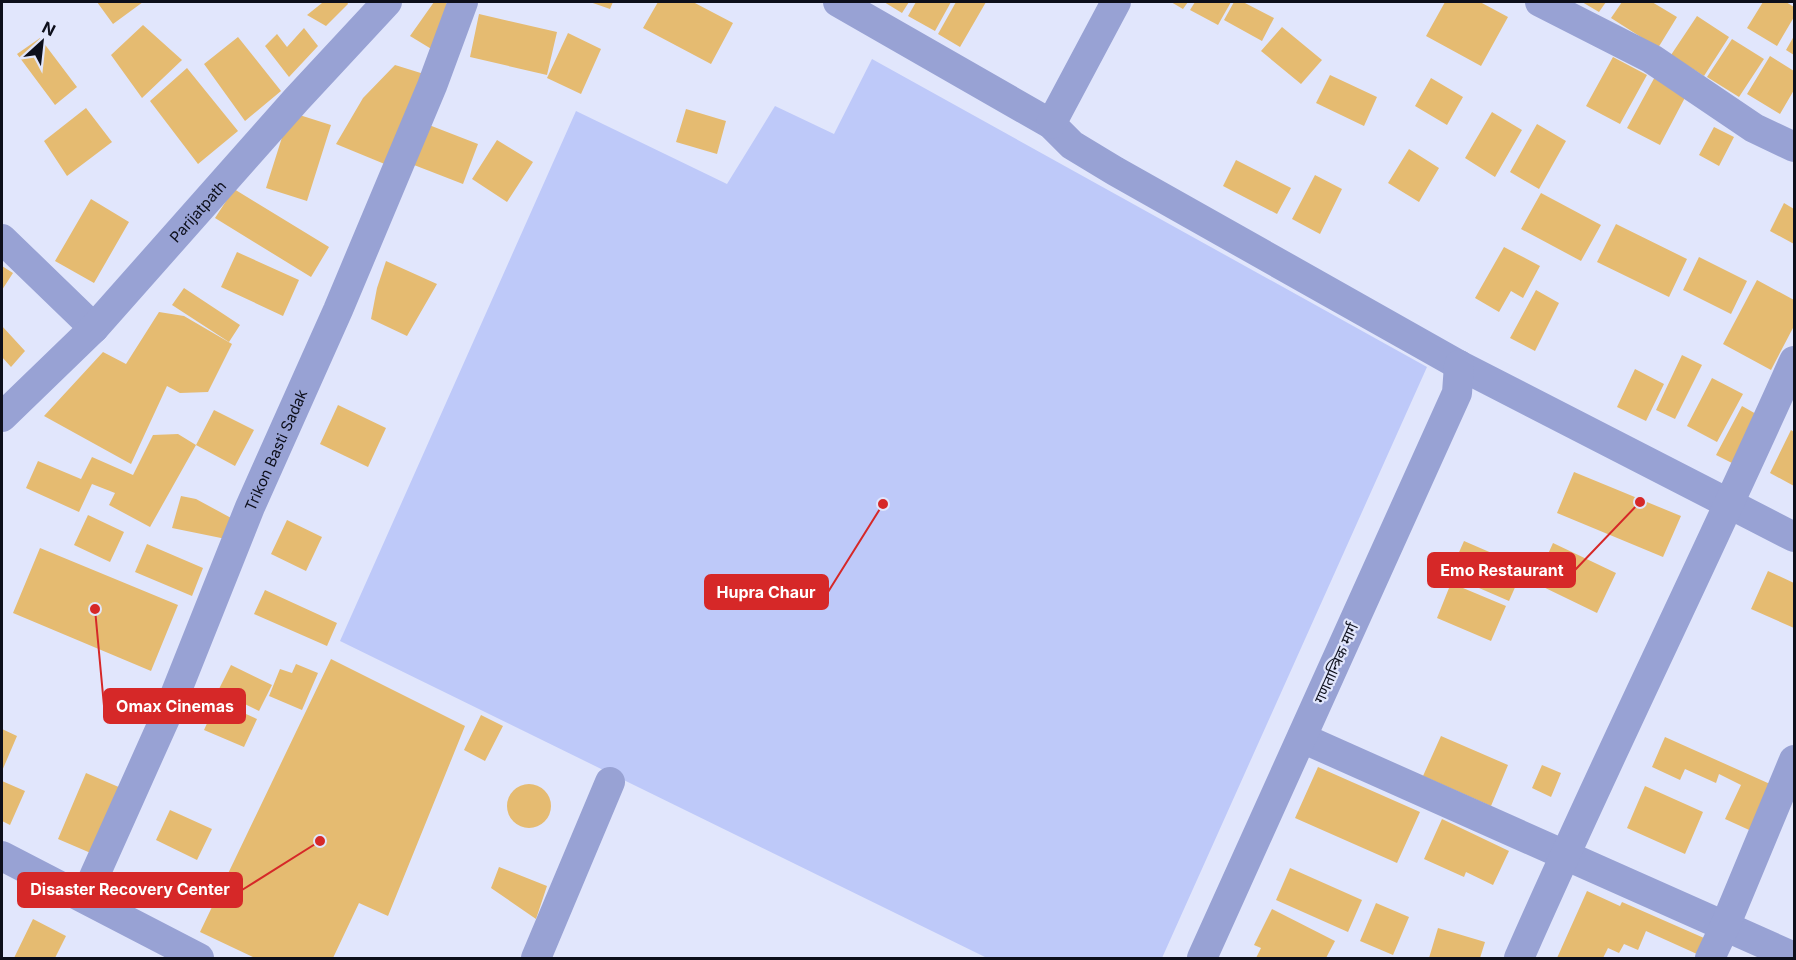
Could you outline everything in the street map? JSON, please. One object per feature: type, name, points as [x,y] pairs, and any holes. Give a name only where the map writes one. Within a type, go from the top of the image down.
[{"type":"street","name":"Parijatpath","points":[[2,417],[94,328],[296,100],[387,2]]},
{"type":"street","name":"Trikon Basti Sadak","points":[[85,897],[171,705],[250,507],[338,310],[432,86],[463,2]]},
{"type":"street","points":[[838,2],[1051,124],[1072,145],[1114,171],[1459,365],[1794,537]]},
{"type":"street","points":[[1051,124],[1116,2]]},
{"type":"street","points":[[1540,2],[1652,59],[1754,128],[1794,147]]},
{"type":"street","points":[[2,238],[94,328]]},
{"type":"street","points":[[1520,958],[1565,854],[1794,361]]},
{"type":"street","name":"गणतान्त्रिक मार्ग","points":[[1202,958],[1457,393],[1459,365]]},
{"type":"street","points":[[1302,738],[1794,957]]},
{"type":"street","points":[[1710,958],[1794,760]]},
{"type":"street","points":[[536,958],[610,782]]},
{"type":"street","points":[[2,856],[199,958]]},
{"type":"shaded area","points":[[872,59],[1427,367],[1162,958],[987,958],[340,641],[576,111],[727,184],[775,106],[834,134]]},
{"type":"building","points":[[97,2],[143,2],[113,24]]},
{"type":"building","points":[[321,2],[347,2],[348,4],[326,26],[307,15]]},
{"type":"building","points":[[434,2],[443,2],[453,6],[433,50],[410,36]]},
{"type":"building","points":[[590,2],[613,2],[610,9]]},
{"type":"building","points":[[658,2],[693,2],[733,23],[711,64],[643,28]]},
{"type":"building","points":[[884,2],[909,2],[902,13]]},
{"type":"building","points":[[916,2],[951,2],[935,31],[908,16]]},
{"type":"building","points":[[956,2],[986,2],[960,47],[938,34]]},
{"type":"building","points":[[1171,2],[1188,2],[1183,9]]},
{"type":"building","points":[[1195,2],[1231,2],[1218,25],[1190,10]]},
{"type":"building","points":[[1234,2],[1243,2],[1274,18],[1262,41],[1224,20]]},
{"type":"building","points":[[1445,2],[1480,2],[1508,17],[1481,66],[1426,36]]},
{"type":"building","points":[[1582,2],[1606,2],[1599,12]]},
{"type":"building","points":[[1622,2],[1652,2],[1677,17],[1658,48],[1611,18]]},
{"type":"building","points":[[1763,2],[1786,2],[1794,7],[1794,17],[1777,46],[1747,28]]},
{"type":"building","points":[[479,14],[557,32],[547,75],[470,57]]},
{"type":"building","points":[[1697,16],[1729,37],[1704,76],[1671,55]]},
{"type":"building","points":[[143,25],[182,60],[142,98],[111,55]]},
{"type":"building","points":[[1282,27],[1322,60],[1301,84],[1261,51]]},
{"type":"building","points":[[304,28],[318,46],[289,77],[265,46],[277,34],[287,47]]},
{"type":"building","points":[[568,33],[601,49],[581,94],[547,78]]},
{"type":"building","points":[[1794,36],[1794,55],[1786,50]]},
{"type":"building","points":[[238,37],[281,91],[245,121],[204,64]]},
{"type":"building","points":[[40,38],[77,87],[55,105],[17,54]]},
{"type":"building","points":[[1732,39],[1764,59],[1739,97],[1707,77]]},
{"type":"building","points":[[1770,56],[1794,71],[1794,90],[1780,114],[1747,94]]},
{"type":"building","points":[[1613,57],[1647,75],[1620,124],[1586,106]]},
{"type":"building","points":[[395,65],[424,74],[387,165],[336,144],[363,98]]},
{"type":"building","points":[[187,68],[238,131],[198,164],[150,101]]},
{"type":"building","points":[[1657,73],[1689,90],[1660,145],[1627,128]]},
{"type":"building","points":[[1330,75],[1377,97],[1364,126],[1316,103]]},
{"type":"building","points":[[1431,78],[1463,97],[1447,125],[1415,106]]},
{"type":"building","points":[[86,108],[112,142],[67,176],[44,141]]},
{"type":"building","points":[[686,109],[726,121],[717,154],[676,142]]},
{"type":"building","points":[[290,112],[331,125],[307,201],[266,188]]},
{"type":"building","points":[[1492,112],[1522,130],[1495,177],[1465,158]]},
{"type":"building","points":[[1537,124],[1566,141],[1539,189],[1510,172]]},
{"type":"building","points":[[429,125],[478,144],[463,184],[414,165]]},
{"type":"building","points":[[1714,127],[1734,137],[1719,166],[1699,155]]},
{"type":"building","points":[[497,140],[533,162],[507,202],[472,179]]},
{"type":"building","points":[[1409,149],[1439,168],[1419,202],[1388,183]]},
{"type":"building","points":[[1236,160],[1291,188],[1277,214],[1223,186]]},
{"type":"building","points":[[1315,175],[1342,189],[1320,234],[1292,219]]},
{"type":"building","points":[[234,189],[329,247],[311,277],[215,218]]},
{"type":"building","points":[[1541,193],[1601,225],[1581,261],[1521,229]]},
{"type":"building","points":[[91,199],[129,222],[94,283],[55,261]]},
{"type":"building","points":[[1784,203],[1794,209],[1794,244],[1770,231]]},
{"type":"building","points":[[1616,224],[1687,259],[1669,297],[1597,262]]},
{"type":"building","points":[[1504,247],[1540,266],[1523,298],[1511,291],[1499,312],[1475,298]]},
{"type":"building","points":[[237,252],[299,280],[283,316],[221,287]]},
{"type":"building","points":[[1699,257],[1747,281],[1731,314],[1683,290]]},
{"type":"building","points":[[386,261],[437,284],[407,336],[371,319],[377,288]]},
{"type":"building","points":[[2,266],[13,273],[2,290]]},
{"type":"building","points":[[1757,280],[1794,300],[1794,326],[1771,370],[1723,344]]},
{"type":"building","points":[[184,288],[240,325],[229,342],[172,305]]},
{"type":"building","points":[[1536,290],[1559,303],[1535,351],[1510,338]]},
{"type":"building","points":[[159,312],[184,316],[232,344],[208,392],[180,393],[167,386],[131,464],[44,416],[103,352],[126,364]]},
{"type":"building","points":[[2,326],[25,351],[11,367],[2,357]]},
{"type":"building","points":[[1682,355],[1702,365],[1675,419],[1656,410]]},
{"type":"building","points":[[1635,369],[1664,384],[1646,421],[1617,407]]},
{"type":"building","points":[[1712,378],[1743,394],[1717,442],[1687,426]]},
{"type":"building","points":[[338,405],[386,428],[368,467],[320,444]]},
{"type":"building","points":[[1742,406],[1765,419],[1740,467],[1716,455]]},
{"type":"building","points":[[214,410],[254,430],[235,466],[196,445]]},
{"type":"building","points":[[1791,430],[1794,432],[1794,486],[1770,473]]},
{"type":"building","points":[[178,434],[196,445],[150,527],[109,505],[115,493],[92,484],[79,512],[26,488],[38,461],[81,479],[92,457],[133,475],[153,435]]},
{"type":"building","points":[[1574,472],[1681,516],[1663,557],[1557,513]]},
{"type":"building","points":[[181,496],[196,499],[233,519],[226,539],[172,528]]},
{"type":"building","points":[[88,515],[124,532],[110,562],[74,545]]},
{"type":"building","points":[[287,520],[322,537],[306,571],[271,554]]},
{"type":"building","points":[[1464,541],[1524,567],[1509,601],[1449,575]]},
{"type":"building","points":[[1553,543],[1616,573],[1597,613],[1535,583]]},
{"type":"building","points":[[147,544],[203,568],[192,596],[135,572]]},
{"type":"building","points":[[40,548],[178,605],[151,671],[13,613]]},
{"type":"building","points":[[1768,571],[1794,583],[1794,628],[1751,609]]},
{"type":"building","points":[[1451,583],[1506,606],[1491,641],[1437,618]]},
{"type":"building","points":[[265,590],[337,623],[327,646],[254,614]]},
{"type":"building","points":[[331,659],[465,726],[388,916],[359,903],[333,958],[255,958],[200,932]]},
{"type":"building","points":[[296,664],[318,673],[302,710],[269,696],[280,669],[292,673]]},
{"type":"building","points":[[231,665],[272,685],[259,711],[218,691]]},
{"type":"building","points":[[217,701],[257,719],[244,747],[204,730]]},
{"type":"building","points":[[481,715],[503,726],[485,761],[464,750]]},
{"type":"building","points":[[2,729],[17,736],[2,771]]},
{"type":"building","points":[[1441,736],[1508,765],[1491,806],[1423,776]]},
{"type":"building","points":[[1665,737],[1779,788],[1758,834],[1725,819],[1741,785],[1719,774],[1716,783],[1685,769],[1680,780],[1652,767]]},
{"type":"building","points":[[1542,765],[1561,773],[1551,797],[1532,788]]},
{"type":"building","points":[[1318,767],[1420,812],[1397,863],[1295,818]]},
{"type":"building","points":[[86,773],[128,791],[100,857],[58,839]]},
{"type":"building","points":[[2,781],[25,791],[10,825],[2,821]]},
{"type":"building","points":[[529,784],[538,785],[545,790],[550,797],[550,815],[545,822],[538,827],[529,828],[520,827],[513,822],[508,815],[507,806],[508,797],[513,790],[520,785]]},
{"type":"building","points":[[1645,786],[1703,812],[1685,854],[1627,828]]},
{"type":"building","points":[[170,810],[212,829],[197,860],[156,840]]},
{"type":"building","points":[[1442,819],[1509,851],[1493,885],[1466,872],[1464,877],[1424,859]]},
{"type":"building","points":[[499,867],[547,886],[536,919],[491,888]]},
{"type":"building","points":[[1290,868],[1362,900],[1348,932],[1276,900]]},
{"type":"building","points":[[1587,891],[1620,906],[1622,902],[1704,938],[1697,954],[1646,931],[1638,950],[1624,944],[1619,953],[1608,948],[1603,958],[1557,958]]},
{"type":"building","points":[[1376,903],[1409,917],[1393,955],[1360,941]]},
{"type":"building","points":[[1272,909],[1335,941],[1326,958],[1256,958],[1261,948],[1254,945]]},
{"type":"building","points":[[33,919],[66,936],[55,958],[14,958]]},
{"type":"building","points":[[1438,928],[1485,942],[1480,958],[1429,958]]},
{"type":"place","name":"Emo Restaurant","points":[[1640,502]]},
{"type":"place","name":"Hupra Chaur","points":[[883,504]]},
{"type":"place","name":"Omax Cinemas","points":[[95,609]]},
{"type":"place","name":"Disaster Recovery Center","points":[[320,841]]}]
